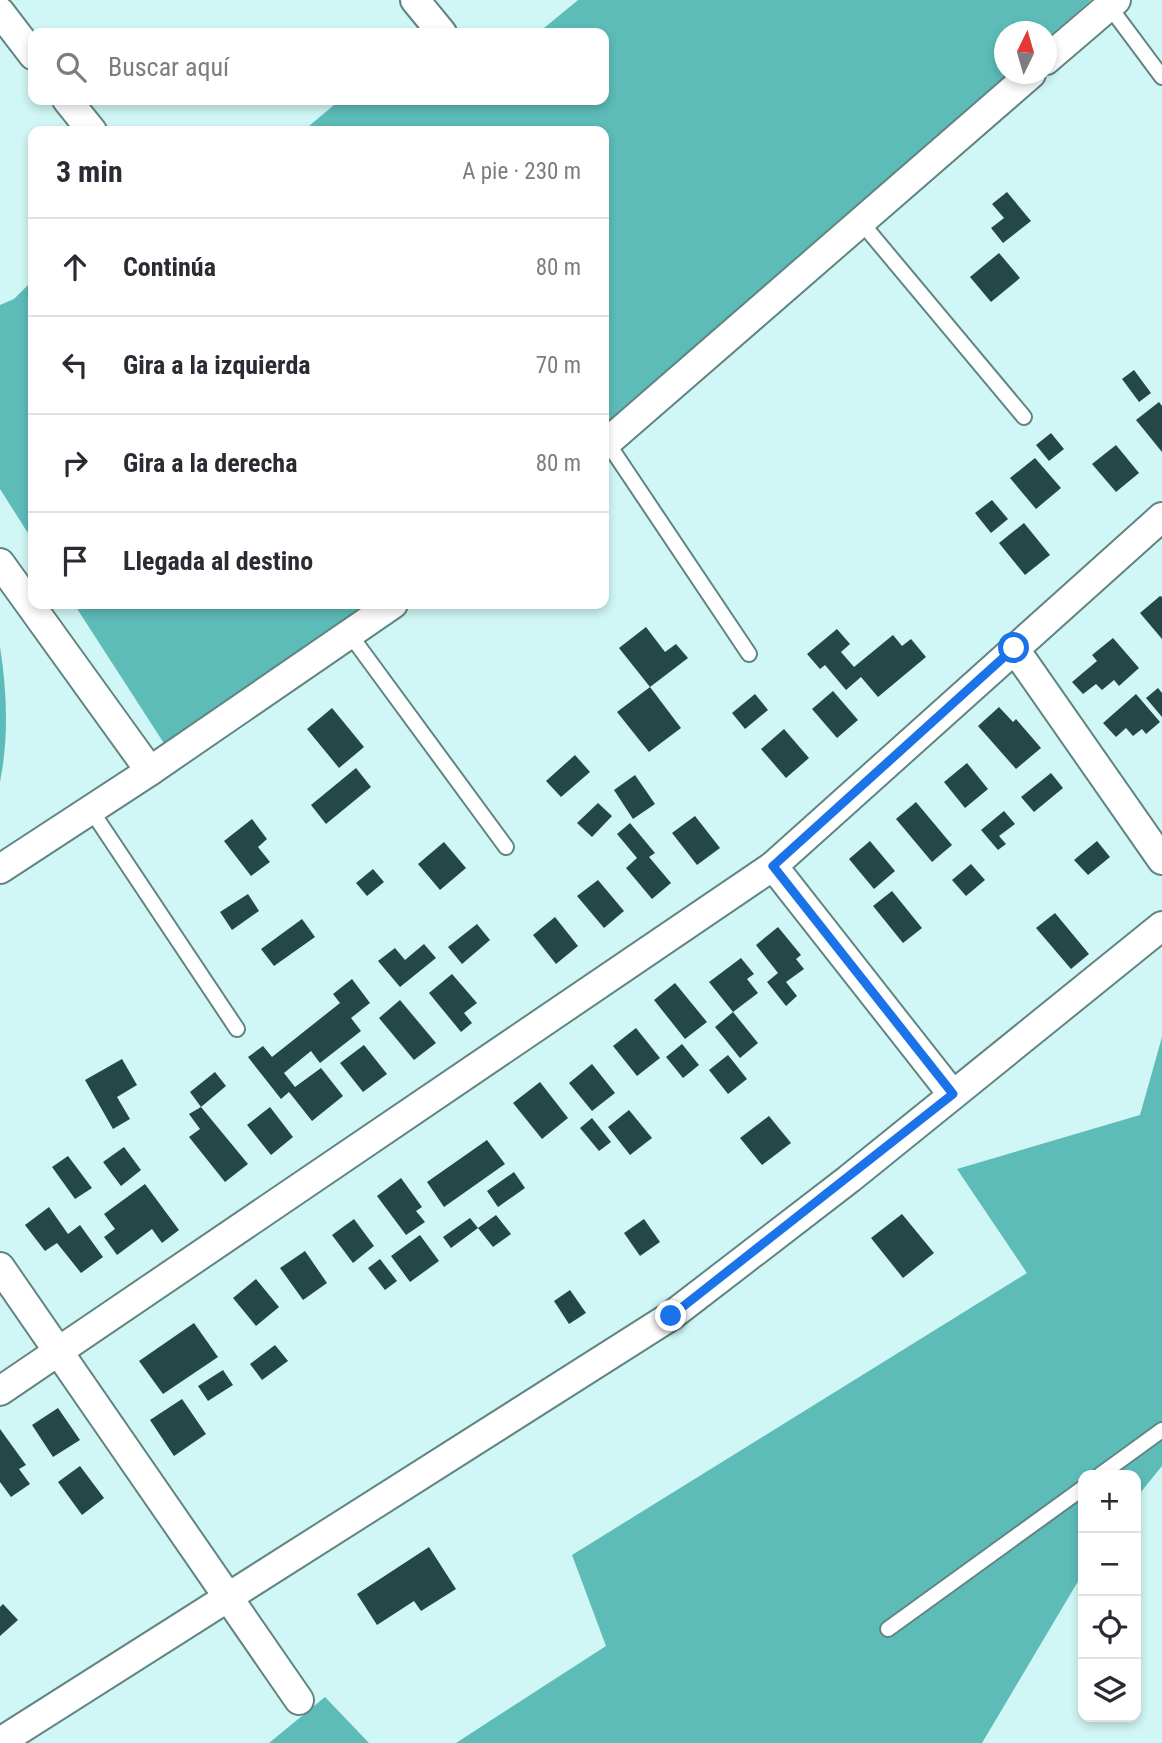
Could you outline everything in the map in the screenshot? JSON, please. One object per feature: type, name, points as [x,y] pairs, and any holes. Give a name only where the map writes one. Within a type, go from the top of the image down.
[{"type":"street","points":[[415,0],[438,28]]},
{"type":"street","points":[[1057,50],[1112,3]]},
{"type":"street","points":[[0,12],[28,48]]},
{"type":"street","points":[[609,441],[1020,84]]},
{"type":"street","points":[[71,105],[88,126]]},
{"type":"street","points":[[0,1391],[773,866],[1162,517]]},
{"type":"street","points":[[0,563],[28,602]]},
{"type":"street","points":[[33,609],[150,771]]},
{"type":"street","points":[[0,869],[351,636],[386,609]]},
{"type":"street","points":[[1014,648],[1162,860]]},
{"type":"street","points":[[773,866],[953,1094]]},
{"type":"street","points":[[0,1742],[230,1599],[671,1316],[1162,926]]},
{"type":"street","points":[[0,1267],[299,1700]]},
{"type":"lane","points":[[1112,3],[1162,78]]},
{"type":"lane","points":[[861,222],[1024,417]]},
{"type":"lane","points":[[609,448],[749,654]]},
{"type":"lane","points":[[351,636],[506,847]]},
{"type":"lane","points":[[91,810],[237,1030]]},
{"type":"lane","points":[[1107,1470],[1162,1430]]},
{"type":"lane","points":[[888,1629],[1078,1492]]},
{"type":"shaded area","points":[[578,0],[1091,0],[1057,30],[1057,21],[994,21],[994,84],[997,84],[609,429],[609,126],[309,126],[334,105],[609,105],[609,28],[544,28]]},
{"type":"shaded area","points":[[28,285],[28,533],[0,489],[0,305],[14,299]]},
{"type":"shaded area","points":[[77,609],[360,609],[167,748]]},
{"type":"shaded area","points":[[0,647],[6,714],[0,782]]},
{"type":"shaded area","points":[[1162,1037],[1162,1466],[1141,1492],[1141,1470],[1078,1470],[1078,1581],[982,1743],[456,1743],[606,1646],[572,1555],[1027,1273],[957,1169],[1140,1115]]},
{"type":"shaded area","points":[[325,1697],[369,1743],[269,1743]]},
{"type":"building","points":[[1007,192],[1031,221],[1003,243],[991,228],[1004,218],[992,204]]},
{"type":"building","points":[[999,253],[1020,278],[991,302],[970,277]]},
{"type":"building","points":[[1134,370],[1151,393],[1139,402],[1122,379]]},
{"type":"building","points":[[1159,402],[1162,406],[1162,452],[1136,420]]},
{"type":"building","points":[[1051,433],[1064,449],[1049,461],[1036,445]]},
{"type":"building","points":[[1116,445],[1139,473],[1116,492],[1092,464]]},
{"type":"building","points":[[1035,458],[1061,488],[1036,509],[1010,478]]},
{"type":"building","points":[[992,500],[1008,519],[991,533],[975,513]]},
{"type":"building","points":[[1024,523],[1050,555],[1025,575],[999,543]]},
{"type":"building","points":[[1162,597],[1162,639],[1140,613]]},
{"type":"building","points":[[646,627],[665,652],[676,644],[688,658],[650,687],[619,648]]},
{"type":"building","points":[[837,629],[850,644],[841,652],[854,667],[893,635],[902,646],[911,639],[926,657],[878,697],[861,677],[846,690],[825,665],[820,669],[807,654]]},
{"type":"building","points":[[1113,638],[1139,668],[1119,686],[1114,680],[1102,690],[1096,684],[1083,694],[1072,682],[1097,661],[1092,655]]},
{"type":"building","points":[[650,687],[681,728],[649,752],[617,712]]},
{"type":"building","points":[[1158,688],[1162,693],[1162,717],[1146,698]]},
{"type":"building","points":[[833,691],[858,720],[837,738],[812,709]]},
{"type":"building","points":[[755,694],[768,710],[745,729],[732,713]]},
{"type":"building","points":[[1136,694],[1160,722],[1146,734],[1142,729],[1133,736],[1126,728],[1116,737],[1103,723]]},
{"type":"building","points":[[999,707],[1013,722],[1016,719],[1041,748],[1016,769],[978,726]]},
{"type":"building","points":[[332,708],[364,747],[339,768],[307,729]]},
{"type":"building","points":[[784,729],[809,758],[786,778],[761,749]]},
{"type":"building","points":[[575,755],[590,772],[561,797],[546,781]]},
{"type":"building","points":[[967,763],[988,789],[965,808],[944,782]]},
{"type":"building","points":[[356,768],[371,787],[326,824],[311,805]]},
{"type":"building","points":[[1051,773],[1063,788],[1034,812],[1021,797]]},
{"type":"building","points":[[635,775],[655,804],[633,819],[614,790]]},
{"type":"building","points":[[916,802],[952,845],[932,862],[896,819]]},
{"type":"building","points":[[598,803],[612,816],[592,837],[577,823]]},
{"type":"building","points":[[1004,811],[1015,824],[999,836],[1006,844],[998,850],[981,830]]},
{"type":"building","points":[[695,816],[720,848],[697,865],[672,833]]},
{"type":"building","points":[[252,819],[267,839],[258,847],[270,862],[251,876],[224,841]]},
{"type":"building","points":[[630,823],[655,853],[649,857],[671,883],[652,899],[626,868],[637,858],[617,834]]},
{"type":"building","points":[[870,841],[895,871],[874,889],[849,859]]},
{"type":"building","points":[[1097,841],[1110,857],[1088,875],[1074,860]]},
{"type":"building","points":[[444,842],[466,868],[440,890],[418,864]]},
{"type":"building","points":[[971,864],[985,880],[966,896],[952,880]]},
{"type":"building","points":[[373,869],[384,882],[367,896],[356,883]]},
{"type":"building","points":[[598,880],[624,911],[604,928],[577,896]]},
{"type":"building","points":[[892,891],[922,928],[903,943],[873,906]]},
{"type":"building","points":[[248,894],[259,911],[232,930],[220,912]]},
{"type":"building","points":[[1055,913],[1089,954],[1071,969],[1036,928]]},
{"type":"building","points":[[555,917],[578,946],[556,964],[533,935]]},
{"type":"building","points":[[302,919],[315,937],[274,966],[261,949]]},
{"type":"building","points":[[477,924],[490,940],[462,964],[448,947]]},
{"type":"building","points":[[778,927],[801,955],[796,959],[804,969],[786,982],[797,996],[786,1006],[767,982],[778,973],[756,945]]},
{"type":"building","points":[[424,944],[436,958],[400,987],[378,961],[395,948],[405,960]]},
{"type":"building","points":[[741,958],[754,974],[747,979],[758,993],[733,1012],[709,982]]},
{"type":"building","points":[[452,974],[477,1003],[464,1013],[472,1023],[461,1032],[429,993]]},
{"type":"building","points":[[352,979],[370,1003],[351,1018],[361,1031],[320,1063],[311,1051],[284,1073],[295,1087],[321,1068],[343,1096],[312,1121],[289,1092],[281,1099],[248,1057],[263,1046],[272,1057],[340,1003],[333,994]]},
{"type":"building","points":[[675,983],[707,1022],[685,1039],[654,1000]]},
{"type":"building","points":[[400,1000],[436,1043],[414,1060],[379,1018]]},
{"type":"building","points":[[733,1012],[758,1043],[740,1058],[715,1027]]},
{"type":"building","points":[[636,1028],[660,1058],[637,1076],[613,1046]]},
{"type":"building","points":[[682,1044],[699,1065],[683,1078],[666,1057]]},
{"type":"building","points":[[364,1045],[387,1074],[363,1092],[340,1063]]},
{"type":"building","points":[[728,1055],[747,1079],[728,1094],[709,1070]]},
{"type":"building","points":[[122,1059],[137,1085],[117,1097],[130,1119],[113,1129],[85,1080]]},
{"type":"building","points":[[592,1064],[615,1093],[592,1111],[569,1083]]},
{"type":"building","points":[[215,1072],[226,1086],[201,1107],[190,1092]]},
{"type":"building","points":[[540,1082],[568,1118],[542,1139],[513,1103]]},
{"type":"building","points":[[201,1107],[248,1164],[225,1182],[189,1137],[200,1129],[189,1114]]},
{"type":"building","points":[[270,1107],[293,1137],[271,1155],[247,1125]]},
{"type":"building","points":[[629,1110],[652,1138],[630,1155],[608,1127]]},
{"type":"building","points":[[769,1116],[791,1143],[762,1165],[740,1138]]},
{"type":"building","points":[[592,1118],[611,1142],[599,1151],[580,1128]]},
{"type":"building","points":[[487,1140],[505,1164],[444,1207],[427,1182]]},
{"type":"building","points":[[124,1147],[141,1170],[121,1186],[103,1162]]},
{"type":"building","points":[[68,1156],[92,1188],[75,1199],[52,1167]]},
{"type":"building","points":[[514,1172],[525,1188],[498,1207],[487,1191]]},
{"type":"building","points":[[401,1178],[422,1207],[416,1211],[425,1222],[406,1235],[377,1196]]},
{"type":"building","points":[[145,1184],[179,1230],[162,1243],[152,1229],[117,1255],[104,1237],[115,1229],[104,1214]]},
{"type":"building","points":[[49,1207],[68,1234],[80,1225],[103,1257],[81,1273],[57,1243],[45,1251],[25,1225]]},
{"type":"building","points":[[902,1214],[934,1253],[903,1278],[871,1238]]},
{"type":"building","points":[[496,1215],[511,1234],[493,1247],[478,1228]]},
{"type":"building","points":[[470,1218],[478,1228],[451,1248],[443,1237]]},
{"type":"building","points":[[354,1219],[374,1246],[353,1263],[332,1235]]},
{"type":"building","points":[[644,1219],[660,1242],[640,1256],[624,1233]]},
{"type":"building","points":[[420,1235],[439,1261],[410,1282],[391,1256]]},
{"type":"building","points":[[305,1251],[327,1283],[303,1300],[280,1268]]},
{"type":"building","points":[[380,1259],[397,1281],[385,1290],[368,1268]]},
{"type":"building","points":[[256,1279],[279,1307],[256,1326],[233,1298]]},
{"type":"building","points":[[570,1290],[586,1313],[569,1324],[554,1301]]},
{"type":"building","points":[[194,1323],[218,1357],[163,1394],[139,1361]]},
{"type":"building","points":[[275,1345],[288,1361],[262,1380],[250,1364]]},
{"type":"building","points":[[223,1370],[233,1385],[208,1401],[198,1386]]},
{"type":"building","points":[[182,1399],[206,1434],[174,1456],[150,1420]]},
{"type":"building","points":[[58,1408],[80,1440],[53,1457],[32,1425]]},
{"type":"building","points":[[0,1429],[26,1465],[19,1469],[30,1484],[11,1497],[0,1482]]},
{"type":"building","points":[[80,1466],[104,1498],[82,1515],[58,1482]]},
{"type":"building","points":[[429,1547],[456,1589],[421,1611],[414,1601],[377,1625],[357,1594]]},
{"type":"building","points":[[3,1604],[18,1620],[0,1636],[0,1607]]},
{"type":"route","points":[[671,1316],[849,1179],[953,1094],[773,866],[1014,648]]}]
